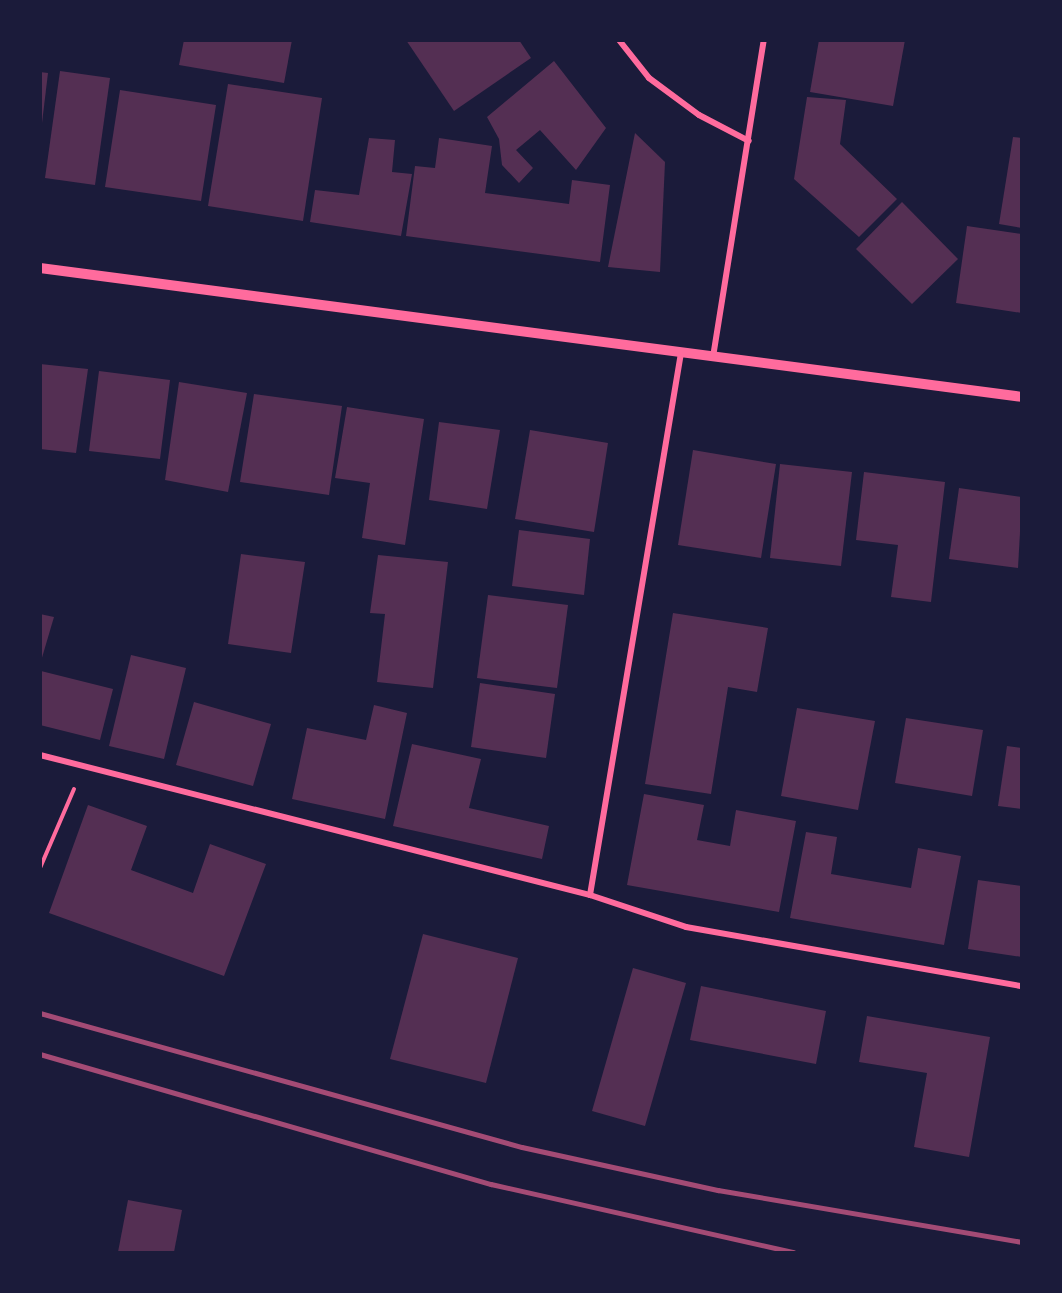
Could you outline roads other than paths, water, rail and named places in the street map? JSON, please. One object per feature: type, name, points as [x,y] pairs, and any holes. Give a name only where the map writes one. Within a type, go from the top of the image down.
[{"type":"street","points":[[619,40],[649,78],[699,114],[749,141]]},
{"type":"street","points":[[713,357],[764,40]]},
{"type":"street","points":[[40,268],[1022,398]]},
{"type":"street","points":[[590,895],[681,352]]},
{"type":"street","points":[[40,755],[590,895],[686,927],[1022,986]]},
{"type":"railway","points":[[40,1013],[522,1147],[718,1190],[1022,1242]]},
{"type":"railway","points":[[40,1054],[491,1184],[793,1252]]}]
